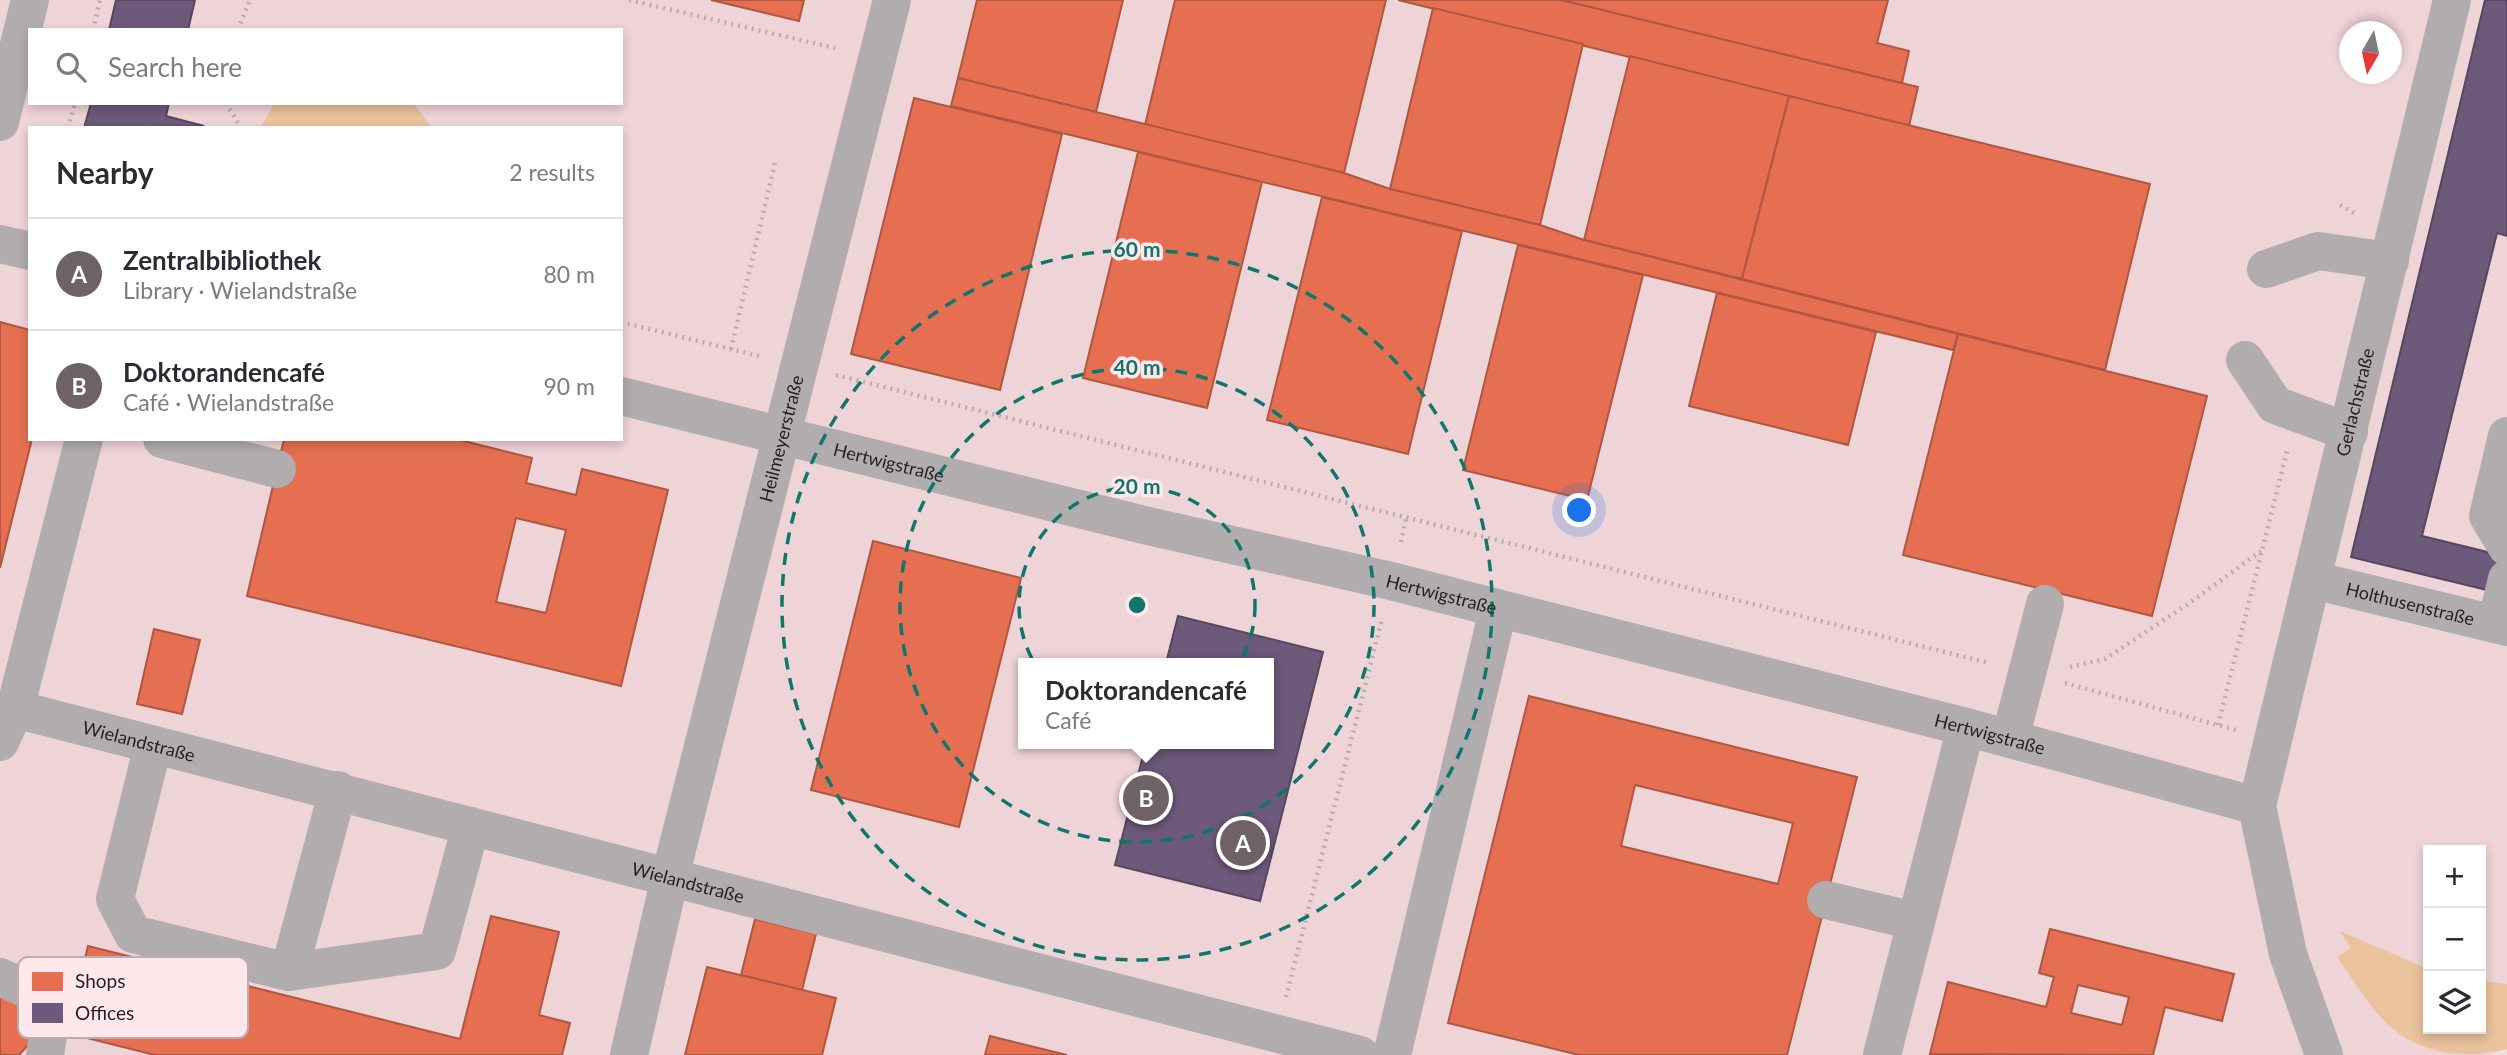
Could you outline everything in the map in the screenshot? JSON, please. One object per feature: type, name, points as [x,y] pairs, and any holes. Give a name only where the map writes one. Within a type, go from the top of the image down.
[{"type":"street","points":[[0,122],[30,0]]},
{"type":"street","name":"Heilmeyerstraße","points":[[629,1055],[670,877],[892,0]]},
{"type":"street","name":"Gerlachstraße","points":[[2257,806],[2452,0]]},
{"type":"street","points":[[0,244],[28,251]]},
{"type":"street","points":[[2266,269],[2318,251],[2390,261]]},
{"type":"street","points":[[2245,360],[2275,405],[2349,432]]},
{"type":"street","name":"Hertwigstraße","points":[[623,396],[1144,524],[1391,581],[1966,727],[2257,806]]},
{"type":"street","points":[[2507,436],[2488,516],[2507,547]]},
{"type":"street","points":[[8,725],[83,441]]},
{"type":"street","points":[[170,441],[277,469]]},
{"type":"street","points":[[2502,625],[2507,579]]},
{"type":"street","name":"Holthusenstraße","points":[[2313,580],[2502,625]]},
{"type":"street","points":[[2010,739],[2032,674],[2045,604]]},
{"type":"street","points":[[1392,1055],[1497,610]]},
{"type":"street","name":"Wielandstraße","points":[[8,725],[153,745],[338,790],[1360,1055]]},
{"type":"street","points":[[1882,1055],[1966,727]]},
{"type":"street","points":[[153,745],[115,899],[133,934],[227,957]]},
{"type":"street","points":[[289,972],[338,790]]},
{"type":"street","points":[[2257,806],[2288,954],[2324,1055]]},
{"type":"street","points":[[248,962],[289,972],[437,951],[471,826]]},
{"type":"street","points":[[1826,900],[1915,921]]},
{"type":"street","points":[[0,976],[18,984]]},
{"type":"path","points":[[93,28],[100,0]]},
{"type":"path","points":[[239,28],[250,0]]},
{"type":"path","points":[[629,0],[877,58]]},
{"type":"path","points":[[69,126],[74,105]]},
{"type":"path","points":[[227,105],[240,126]]},
{"type":"path","points":[[731,349],[775,163]]},
{"type":"path","points":[[623,322],[2032,674],[2274,740]]},
{"type":"path","points":[[1277,1033],[1406,519]]},
{"type":"path","points":[[2032,674],[2105,659],[2191,602],[2262,550]]},
{"type":"shaded area","points":[[0,0],[2507,0],[2507,1039],[2493,1055],[0,1055]]},
{"type":"shaded area","points":[[273,105],[415,105],[430,126],[262,126]]},
{"type":"shaded area","points":[[2340,931],[2423,967],[2423,1034],[2486,1034],[2486,982],[2507,984],[2507,1049],[2483,1053],[2451,1053],[2423,1046],[2406,1038],[2380,1016],[2337,957],[2351,948]]},
{"type":"building: Shops","points":[[711,0],[804,0],[799,21]]},
{"type":"building: Shops","points":[[977,0],[1123,0],[1096,112],[958,78]]},
{"type":"building: Shops","points":[[1175,0],[1386,0],[1344,173],[1145,125]]},
{"type":"building: Shops","points":[[1398,0],[1562,0],[1918,87],[1909,126]]},
{"type":"building: Shops","points":[[1562,0],[1888,0],[1877,43],[1909,51],[1902,83]]},
{"type":"building: Shops","points":[[1433,8],[1583,44],[1540,225],[1390,189]]},
{"type":"building: Shops","points":[[1630,56],[1789,96],[1742,279],[1584,240]]},
{"type":"building: Shops","points":[[958,78],[1344,173],[1390,189],[1540,225],[1584,240],[1958,334],[1953,350],[951,106]]},
{"type":"building: Shops","points":[[1789,96],[2150,184],[2105,370],[1742,279]]},
{"type":"building: Shops","points":[[914,98],[1062,134],[1000,390],[851,354]]},
{"type":"building: Shops","points":[[1138,152],[1262,182],[1207,408],[1083,378]]},
{"type":"building: Shops","points":[[1322,197],[1462,231],[1408,454],[1267,420]]},
{"type":"building: Shops","points":[[1518,245],[1643,275],[1587,500],[1463,470]]},
{"type":"building: Shops","points":[[1717,293],[1876,332],[1848,445],[1689,406]]},
{"type":"building: Shops","points":[[0,322],[28,329],[28,441],[32,441],[0,568]]},
{"type":"building: Shops","points":[[1958,334],[2207,396],[2152,616],[1903,555]]},
{"type":"building: Shops","points":[[284,441],[464,441],[532,458],[526,483],[576,495],[582,469],[668,490],[621,686],[247,596]],"holes":[[[516,518],[566,530],[546,613],[496,602]]]},
{"type":"building: Shops","points":[[873,541],[1021,578],[959,827],[811,790]]},
{"type":"building: Shops","points":[[154,629],[200,640],[182,714],[137,704]]},
{"type":"building: Shops","points":[[1529,696],[1857,777],[1787,1055],[1579,1055],[1448,1023]],"holes":[[[1635,785],[1793,823],[1778,884],[1621,846]]]},
{"type":"building: Shops","points":[[491,916],[559,932],[539,1015],[570,1023],[562,1055],[155,1055],[87,1038],[248,1038],[248,986],[460,1039]]},
{"type":"building: Shops","points":[[755,919],[816,934],[802,990],[741,975]]},
{"type":"building: Shops","points":[[2050,929],[2234,974],[2222,1021],[2165,1007],[2153,1055],[1930,1054],[1948,982],[2046,1007],[2054,977],[2039,973]],"holes":[[[2078,985],[2129,997],[2122,1025],[2071,1013]]]},
{"type":"building: Shops","points":[[88,946],[132,957],[85,957]]},
{"type":"building: Shops","points":[[707,967],[836,998],[822,1055],[685,1055]]},
{"type":"building: Shops","points":[[0,986],[18,999],[18,1038],[32,1038],[19,1055],[0,1055]]},
{"type":"building: Shops","points":[[990,1036],[1067,1055],[985,1055]]},
{"type":"building: Offices","points":[[116,0],[195,0],[188,28],[109,28]]},
{"type":"building: Offices","points":[[2485,0],[2507,0],[2507,236],[2497,233],[2422,536],[2500,555],[2491,591],[2351,557]]},
{"type":"building: Offices","points":[[90,105],[169,105],[166,116],[204,126],[85,126]]},
{"type":"building: Offices","points":[[1178,616],[1323,652],[1260,901],[1115,865],[1145,749],[1274,749],[1274,658],[1167,658]]},
{"type":"place","name":"Doktorandencafé","points":[[1146,798]]},
{"type":"place","name":"Zentralbibliothek","points":[[1243,843]]}]
